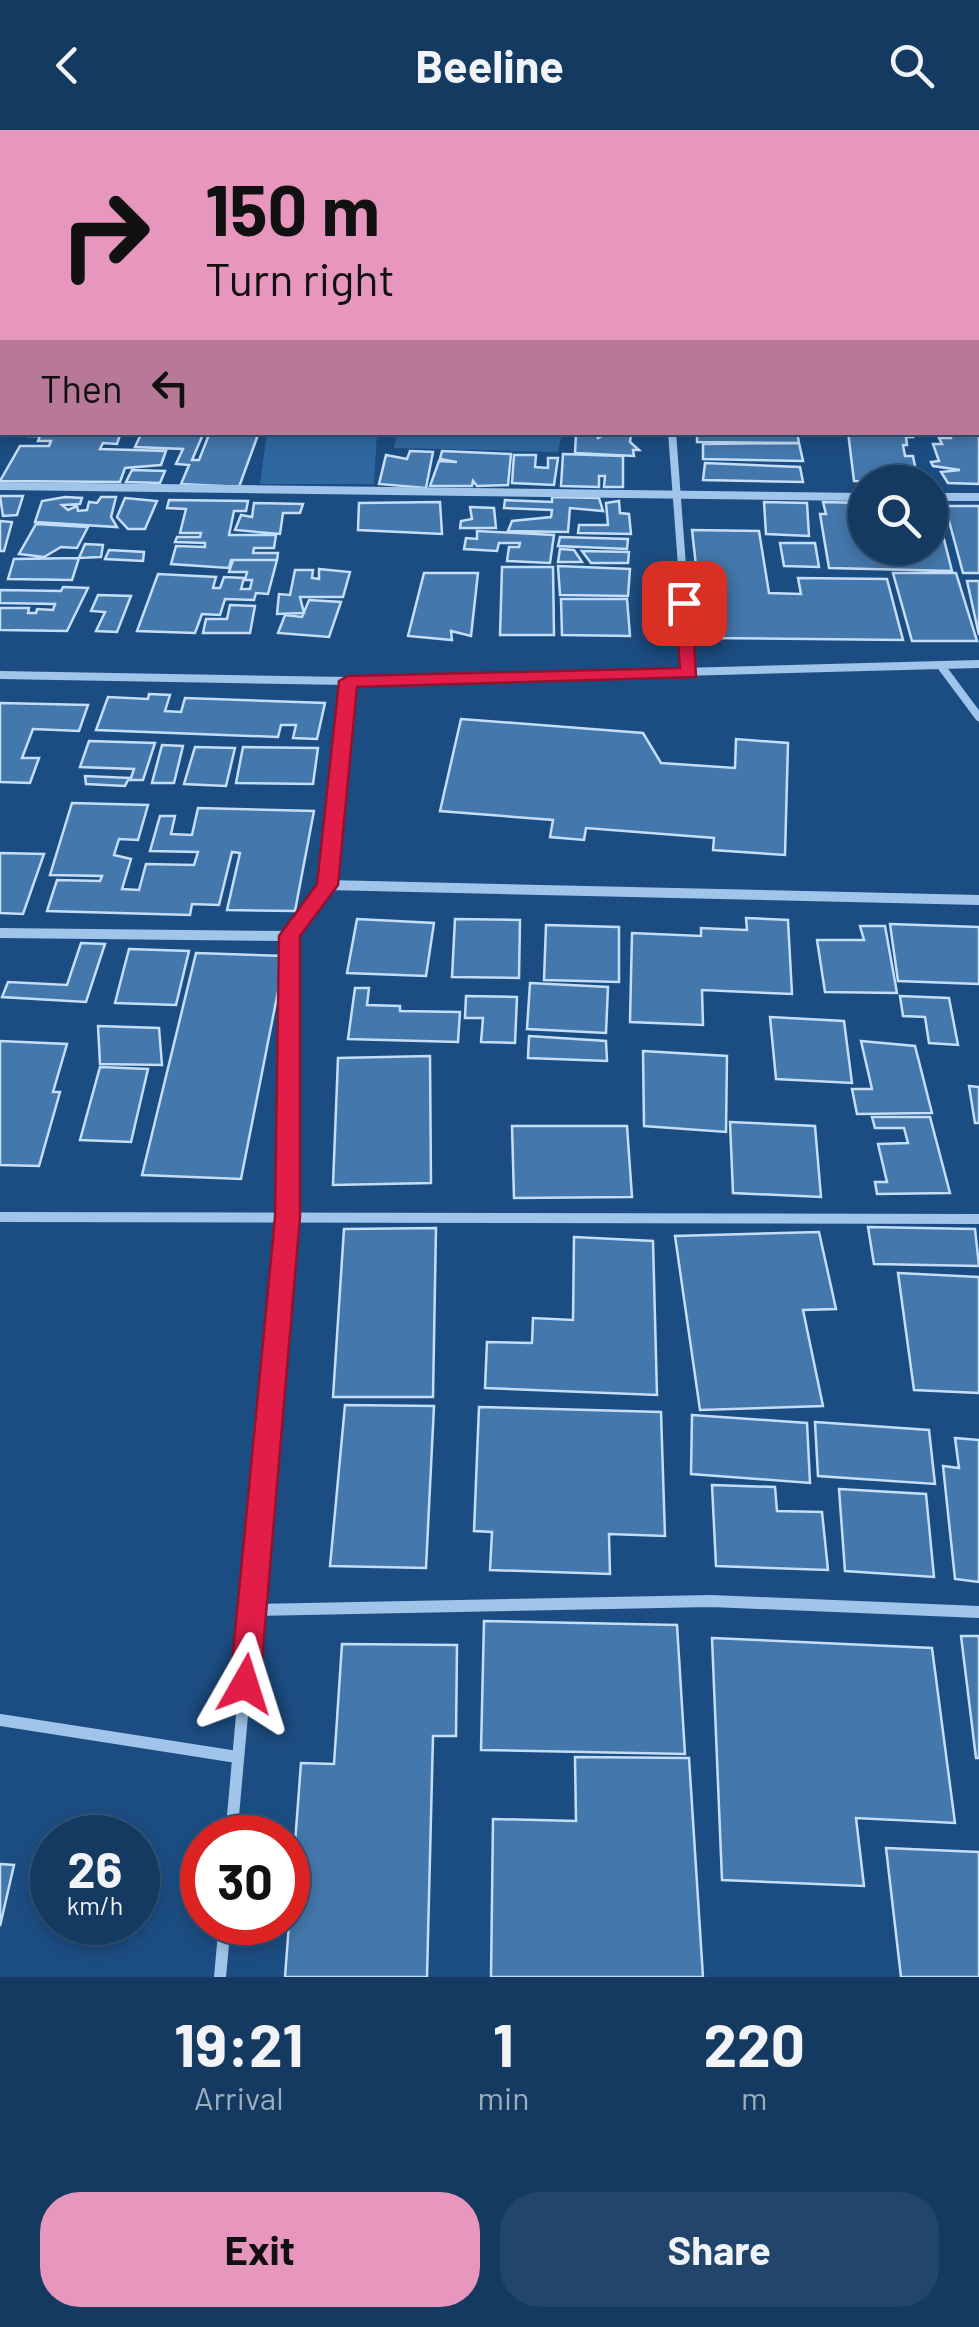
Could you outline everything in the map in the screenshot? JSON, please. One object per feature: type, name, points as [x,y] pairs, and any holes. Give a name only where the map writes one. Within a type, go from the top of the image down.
[{"type":"street","points":[[672,435],[690,673]]},
{"type":"street","points":[[0,486],[848,497]]},
{"type":"street","points":[[948,497],[979,496]]},
{"type":"street","points":[[0,675],[348,681],[979,664]]},
{"type":"street","points":[[942,666],[979,718]]},
{"type":"street","points":[[233,1815],[287,1217],[290,936],[327,885],[348,681]]},
{"type":"street","points":[[327,885],[979,900]]},
{"type":"street","points":[[0,934],[290,936]]},
{"type":"street","points":[[0,1216],[979,1220]]},
{"type":"street","points":[[252,1610],[711,1602],[979,1612]]},
{"type":"street","points":[[0,1720],[238,1756]]},
{"type":"street","points":[[220,1977],[223,1945]]},
{"type":"shaded area","points":[[267,435],[377,435],[374,484],[260,484]]},
{"type":"shaded area","points":[[396,435],[562,435],[558,452],[394,448]]},
{"type":"building","points":[[120,435],[117,444],[103,443],[100,449],[166,451],[161,465],[125,468],[120,482],[0,481],[20,446],[49,446],[51,441],[28,436]]},
{"type":"building","points":[[141,435],[203,435],[192,460],[199,460],[209,435],[258,435],[239,487],[181,484],[189,465],[176,464],[183,449],[135,447]]},
{"type":"building","points":[[576,435],[631,435],[630,442],[639,450],[633,450],[634,456],[575,453]]},
{"type":"building","points":[[697,435],[798,435],[799,443],[697,442]]},
{"type":"building","points":[[848,435],[913,435],[906,437],[907,445],[903,445],[905,456],[913,456],[915,465],[852,465]]},
{"type":"building","points":[[979,435],[979,484],[948,483],[948,471],[960,470],[932,465],[931,462],[939,461],[933,444],[942,444],[939,438]]},
{"type":"building","points":[[799,443],[803,461],[703,459],[703,444]]},
{"type":"building","points":[[410,451],[433,452],[426,488],[379,484],[386,455],[407,459]]},
{"type":"building","points":[[442,451],[511,454],[508,485],[477,486],[473,481],[472,486],[430,486],[439,461],[457,462],[440,459]]},
{"type":"building","points":[[563,454],[623,456],[623,487],[604,487],[605,476],[599,476],[599,487],[561,486]]},
{"type":"building","points":[[514,455],[536,455],[535,467],[548,468],[548,458],[558,458],[554,485],[512,483]]},
{"type":"building","points":[[705,463],[800,467],[803,482],[703,480]]},
{"type":"building","points":[[132,470],[165,471],[160,483],[126,482]]},
{"type":"building","points":[[0,496],[23,496],[17,515],[3,516]]},
{"type":"building","points":[[101,497],[116,497],[111,517],[117,527],[35,522],[42,501],[82,498],[80,504],[62,505],[68,510],[77,506],[78,511],[87,510],[89,502],[97,503]]},
{"type":"building","points":[[552,497],[599,498],[603,511],[570,508],[568,532],[508,531],[512,521],[551,517],[552,510],[504,508],[505,500],[552,502]]},
{"type":"building","points":[[125,498],[157,501],[145,529],[128,529],[117,517]]},
{"type":"building","points":[[169,500],[248,501],[246,511],[234,511],[229,535],[276,535],[274,548],[254,548],[253,553],[278,553],[277,560],[231,560],[229,568],[171,564],[176,546],[205,547],[205,543],[175,542],[177,537],[200,537],[201,533],[180,533],[186,509],[167,508]]},
{"type":"building","points":[[619,501],[620,513],[629,514],[631,534],[578,533],[579,525],[608,525],[606,503]]},
{"type":"building","points":[[440,502],[442,534],[358,530],[359,503]]},
{"type":"building","points":[[764,502],[807,503],[809,536],[766,534]]},
{"type":"building","points":[[823,502],[848,503],[848,565],[948,565],[948,555],[952,571],[829,568],[820,514],[826,514]]},
{"type":"building","points":[[254,503],[303,504],[300,513],[283,513],[280,534],[235,530],[241,515],[252,517]]},
{"type":"building","points":[[948,506],[979,506],[979,573],[963,573]]},
{"type":"building","points":[[470,507],[494,508],[496,528],[460,528],[461,521],[472,519]]},
{"type":"building","points":[[0,521],[12,522],[4,551],[0,551]]},
{"type":"building","points":[[36,524],[88,527],[77,548],[61,547],[44,557],[19,554]]},
{"type":"building","points":[[692,530],[759,531],[769,593],[801,594],[798,578],[887,579],[903,640],[704,638]]},
{"type":"building","points":[[477,531],[554,535],[550,563],[507,561],[509,547],[519,547],[520,543],[499,543],[497,551],[464,549],[466,538],[477,539]]},
{"type":"building","points":[[560,537],[628,539],[627,549],[558,546]]},
{"type":"building","points":[[780,543],[815,543],[819,567],[784,566]]},
{"type":"building","points":[[85,544],[103,545],[101,557],[79,558]]},
{"type":"building","points":[[560,549],[574,550],[582,562],[558,562]]},
{"type":"building","points":[[109,550],[144,552],[143,561],[105,559]]},
{"type":"building","points":[[582,551],[629,552],[628,563],[591,563]]},
{"type":"building","points":[[79,558],[72,580],[8,579],[14,559]]},
{"type":"building","points":[[233,560],[277,560],[268,594],[256,593],[254,600],[225,599],[220,615],[202,614],[195,633],[137,631],[158,574],[216,577],[213,588],[220,588],[224,577],[244,578],[241,589],[250,589],[252,580],[245,580],[247,572],[229,572]]},
{"type":"building","points":[[558,566],[630,569],[628,596],[560,595]]},
{"type":"building","points":[[502,567],[553,567],[554,635],[500,635]]},
{"type":"building","points":[[319,569],[350,572],[343,597],[300,597],[304,613],[277,614],[279,594],[290,595],[295,570],[313,570],[312,578],[319,579]]},
{"type":"building","points":[[424,573],[478,573],[471,636],[451,631],[452,640],[408,636]]},
{"type":"building","points":[[893,573],[956,573],[977,641],[912,641]]},
{"type":"building","points":[[967,581],[979,581],[979,635]]},
{"type":"building","points":[[63,587],[88,588],[67,631],[0,630],[0,608],[29,608],[28,613],[36,613],[37,609],[53,610],[55,604],[0,603],[0,590],[61,591]]},
{"type":"building","points":[[98,595],[131,596],[117,632],[96,631],[105,612],[91,611]]},
{"type":"building","points":[[561,599],[627,599],[630,636],[562,635]]},
{"type":"building","points":[[309,600],[341,602],[329,637],[278,633],[285,615],[302,617]]},
{"type":"building","points":[[230,605],[255,606],[250,633],[203,633],[206,619],[227,619]]},
{"type":"building","points":[[149,694],[170,695],[165,711],[181,712],[185,698],[325,703],[317,739],[293,738],[296,725],[281,725],[278,737],[96,730],[108,697],[148,699]]},
{"type":"building","points":[[0,703],[88,705],[79,731],[33,729],[22,758],[39,758],[30,783],[0,782]]},
{"type":"building","points":[[461,719],[643,733],[661,763],[735,768],[736,739],[788,743],[785,855],[713,850],[714,838],[586,828],[584,840],[550,837],[553,820],[440,811]]},
{"type":"building","points":[[89,741],[155,743],[143,780],[128,780],[125,786],[86,784],[85,776],[131,778],[134,769],[80,767]]},
{"type":"building","points":[[162,745],[183,746],[174,783],[152,783]]},
{"type":"building","points":[[195,747],[235,748],[226,786],[184,784]]},
{"type":"building","points":[[243,747],[318,748],[313,784],[236,783]]},
{"type":"building","points":[[72,803],[148,805],[138,840],[119,839],[114,855],[131,859],[122,889],[139,890],[146,864],[194,865],[198,852],[150,851],[160,816],[175,816],[171,834],[192,835],[198,808],[314,811],[295,911],[227,910],[240,853],[232,852],[219,905],[192,904],[190,915],[47,911],[57,880],[100,881],[102,876],[50,875]]},
{"type":"building","points":[[0,853],[44,854],[23,914],[0,913]]},
{"type":"building","points":[[746,918],[788,920],[792,994],[702,990],[703,1025],[630,1022],[632,933],[701,936],[701,928],[747,930]]},
{"type":"building","points":[[357,919],[434,923],[426,976],[347,973]]},
{"type":"building","points":[[455,919],[520,920],[519,978],[452,977]]},
{"type":"building","points":[[890,924],[979,927],[979,984],[898,981]]},
{"type":"building","points":[[546,925],[619,927],[619,982],[544,980]]},
{"type":"building","points":[[860,926],[885,926],[897,993],[825,992],[817,940],[864,940]]},
{"type":"building","points":[[81,943],[105,944],[86,1002],[2,997],[8,982],[67,985]]},
{"type":"building","points":[[129,949],[189,951],[176,1005],[115,1003]]},
{"type":"building","points":[[196,953],[285,956],[241,1179],[142,1175]]},
{"type":"building","points":[[530,983],[608,987],[606,1033],[527,1029]]},
{"type":"building","points":[[355,988],[369,988],[367,1005],[400,1006],[400,1011],[460,1012],[458,1042],[348,1039]]},
{"type":"building","points":[[466,996],[517,997],[515,1043],[481,1042],[483,1018],[465,1018]]},
{"type":"building","points":[[900,996],[949,998],[958,1045],[929,1043],[925,1017],[903,1016]]},
{"type":"building","points":[[770,1017],[844,1021],[852,1083],[776,1079]]},
{"type":"building","points":[[98,1026],[159,1028],[162,1065],[100,1064]]},
{"type":"building","points":[[529,1036],[606,1041],[607,1061],[528,1058]]},
{"type":"building","points":[[0,1041],[67,1044],[53,1092],[60,1092],[39,1166],[0,1165]]},
{"type":"building","points":[[861,1041],[915,1046],[932,1113],[857,1114],[852,1089],[872,1089]]},
{"type":"building","points":[[643,1051],[727,1056],[726,1132],[644,1126]]},
{"type":"building","points":[[430,1056],[431,1183],[333,1185],[338,1058]]},
{"type":"building","points":[[100,1067],[148,1069],[131,1142],[80,1140]]},
{"type":"building","points":[[969,1086],[979,1087],[979,1123],[975,1123]]},
{"type":"building","points":[[872,1117],[930,1117],[950,1193],[877,1194],[875,1182],[887,1182],[878,1144],[908,1143],[904,1128],[875,1128]]},
{"type":"building","points":[[730,1122],[815,1126],[821,1197],[733,1193]]},
{"type":"building","points":[[512,1126],[627,1126],[632,1197],[514,1198]]},
{"type":"building","points":[[868,1227],[975,1229],[979,1266],[874,1264]]},
{"type":"building","points":[[436,1228],[433,1397],[333,1397],[344,1229]]},
{"type":"building","points":[[819,1232],[836,1309],[803,1310],[823,1406],[700,1410],[675,1236]]},
{"type":"building","points":[[574,1237],[653,1241],[657,1395],[485,1388],[487,1342],[532,1343],[533,1318],[573,1320]]},
{"type":"building","points":[[898,1273],[979,1277],[979,1393],[914,1390]]},
{"type":"building","points":[[345,1405],[434,1406],[426,1568],[330,1566]]},
{"type":"building","points":[[479,1407],[661,1412],[665,1536],[609,1534],[610,1574],[490,1570],[492,1532],[474,1531]]},
{"type":"building","points":[[692,1415],[807,1423],[810,1483],[691,1474]]},
{"type":"building","points":[[815,1422],[929,1430],[935,1484],[818,1476]]},
{"type":"building","points":[[955,1438],[979,1440],[979,1582],[955,1579],[943,1466],[959,1468]]},
{"type":"building","points":[[712,1485],[775,1487],[777,1511],[822,1512],[828,1570],[716,1566]]},
{"type":"building","points":[[839,1489],[926,1494],[934,1577],[845,1571]]},
{"type":"building","points":[[484,1621],[677,1625],[685,1754],[481,1750]]},
{"type":"building","points":[[961,1636],[979,1636],[979,1758],[976,1758]]},
{"type":"building","points":[[712,1638],[932,1648],[955,1823],[856,1818],[864,1886],[722,1880]]},
{"type":"building","points":[[342,1644],[457,1645],[456,1736],[433,1736],[427,1977],[285,1977],[287,1945],[310,1945],[310,1815],[297,1815],[301,1763],[334,1764]]},
{"type":"building","points":[[575,1757],[689,1758],[703,1977],[491,1977],[493,1819],[576,1821]]},
{"type":"building","points":[[886,1848],[979,1852],[979,1977],[901,1977]]},
{"type":"building","points":[[0,1864],[14,1865],[0,1926]]},
{"type":"route","points":[[245,1684],[287,1217],[290,936],[327,885],[348,681],[690,673],[684,603]]}]
